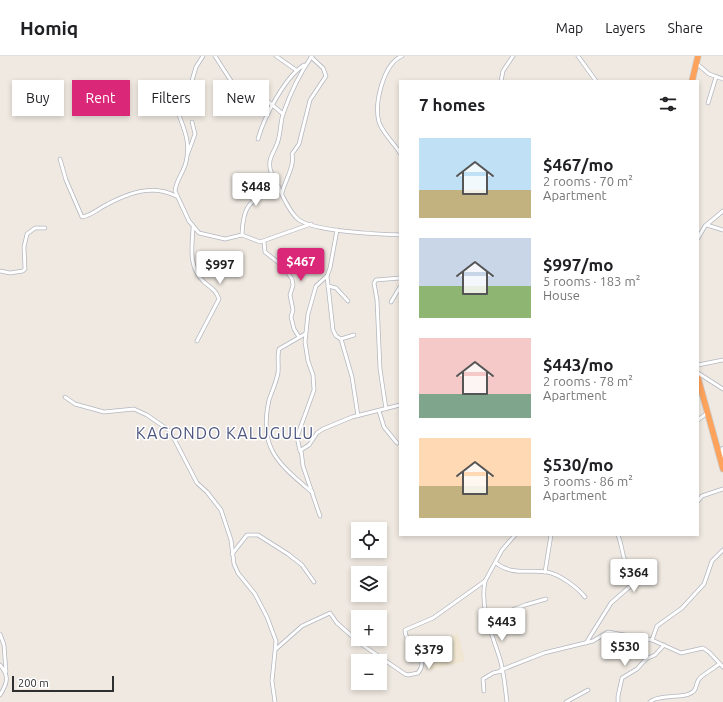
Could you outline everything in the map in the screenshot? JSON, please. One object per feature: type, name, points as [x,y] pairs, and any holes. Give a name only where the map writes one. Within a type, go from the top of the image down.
[{"type":"highway","points":[[692,80],[698,56]]},
{"type":"highway","points":[[699,382],[723,470]]},
{"type":"main road","points":[[720,459],[723,450]]},
{"type":"street","points":[[187,154],[185,129],[176,104],[191,84],[196,67],[203,56]]},
{"type":"street","points":[[215,56],[233,84],[240,85],[257,93],[282,114]]},
{"type":"street","points":[[276,56],[296,70]]},
{"type":"street","points":[[282,193],[285,181],[294,160],[292,154],[300,141],[307,107],[315,90],[326,76],[323,68],[312,56],[306,64],[282,114],[277,144],[269,158],[269,166],[282,193],[293,213],[299,220],[337,230],[399,235]]},
{"type":"street","points":[[399,152],[379,122],[378,108],[384,76],[392,63],[402,56]]},
{"type":"street","points":[[501,80],[503,71],[513,56]]},
{"type":"street","points":[[578,56],[595,80]]},
{"type":"street","points":[[696,63],[709,74],[723,79]]},
{"type":"street","points":[[258,139],[264,122],[282,88],[296,70],[306,64]]},
{"type":"street","points":[[708,103],[716,77]]},
{"type":"street","points":[[192,122],[194,134],[187,154],[184,169],[175,187],[176,196],[193,227],[203,235],[225,239],[242,235],[255,241],[264,242],[278,235],[311,224]]},
{"type":"street","points":[[60,159],[66,180],[82,217],[128,195],[140,191],[162,190],[176,196]]},
{"type":"street","points":[[242,235],[243,217],[249,203],[279,186]]},
{"type":"street","points":[[699,236],[707,224],[723,211]]},
{"type":"street","points":[[707,224],[723,230]]},
{"type":"street","points":[[193,227],[192,263],[201,278],[214,290],[219,299],[197,341]]},
{"type":"street","points":[[0,271],[10,273],[23,271],[25,269],[24,247],[27,234],[35,228],[45,228]]},
{"type":"street","points":[[337,230],[332,260],[327,276],[328,293],[332,312],[331,324],[336,336],[342,339],[354,335]]},
{"type":"street","points":[[264,242],[265,252],[284,267],[292,278],[293,285],[290,295],[293,310],[291,317],[294,329],[299,337]]},
{"type":"street","points":[[320,516],[303,466],[297,437],[314,390],[313,375],[306,352],[305,334],[316,286],[327,276]]},
{"type":"street","points":[[386,409],[380,370],[377,300],[374,283],[376,280],[380,279],[399,278]]},
{"type":"street","points":[[328,286],[336,288],[348,301]]},
{"type":"street","points":[[390,302],[399,288]]},
{"type":"street","points":[[305,334],[279,349],[278,371],[270,400],[265,430],[273,452],[282,465],[313,493]]},
{"type":"street","points":[[342,339],[352,377],[358,416]]},
{"type":"street","points":[[699,365],[723,360]]},
{"type":"street","points":[[699,374],[723,389]]},
{"type":"street","points":[[65,397],[75,404],[104,412],[134,410],[147,415],[170,432],[197,483],[207,492],[221,510],[231,540],[232,555],[238,573],[253,590],[267,617],[275,637],[276,649],[272,678],[276,702]]},
{"type":"street","points":[[300,451],[308,445],[320,431],[358,416],[399,405]]},
{"type":"street","points":[[379,411],[384,427],[397,443]]},
{"type":"street","points":[[699,419],[707,414]]},
{"type":"street","points":[[699,500],[702,496],[723,489]]},
{"type":"street","points":[[232,555],[246,535],[258,535],[300,562],[314,582]]},
{"type":"street","points":[[507,702],[499,657],[486,617],[483,598],[486,581],[502,550],[514,536]]},
{"type":"street","points":[[545,572],[551,536]]},
{"type":"street","points":[[586,643],[611,603],[634,582],[635,575],[627,566],[622,557],[618,536]]},
{"type":"street","points":[[652,640],[657,626],[682,608],[704,584],[712,561],[723,550]]},
{"type":"street","points":[[496,563],[515,572],[545,572],[573,585],[585,597]]},
{"type":"street","points":[[276,649],[302,626],[330,613],[337,623],[361,644],[405,674],[414,674],[420,670],[422,662],[417,651],[405,634],[405,630],[433,618],[486,581]]},
{"type":"street","points":[[486,617],[499,615],[521,606],[546,599]]},
{"type":"street","points":[[484,691],[483,679],[496,672],[544,653],[586,643],[608,632],[617,632],[652,640],[681,653],[703,648],[709,652],[723,667]]},
{"type":"street","points":[[0,634],[4,645],[7,677],[6,686],[0,695]]},
{"type":"street","points":[[618,702],[622,678],[637,670],[646,659],[655,655],[664,645]]},
{"type":"street","points":[[650,702],[655,698],[675,697],[692,693],[695,691],[701,677],[719,664]]},
{"type":"street","points":[[0,665],[6,672]]},
{"type":"street","points":[[566,702],[588,690]]},
{"type":"shaded area","points":[[458,634],[465,661],[430,670],[424,643]]},
{"type":"district","name":"KAGONDO KALUGULU","points":[[225,433]]}]
